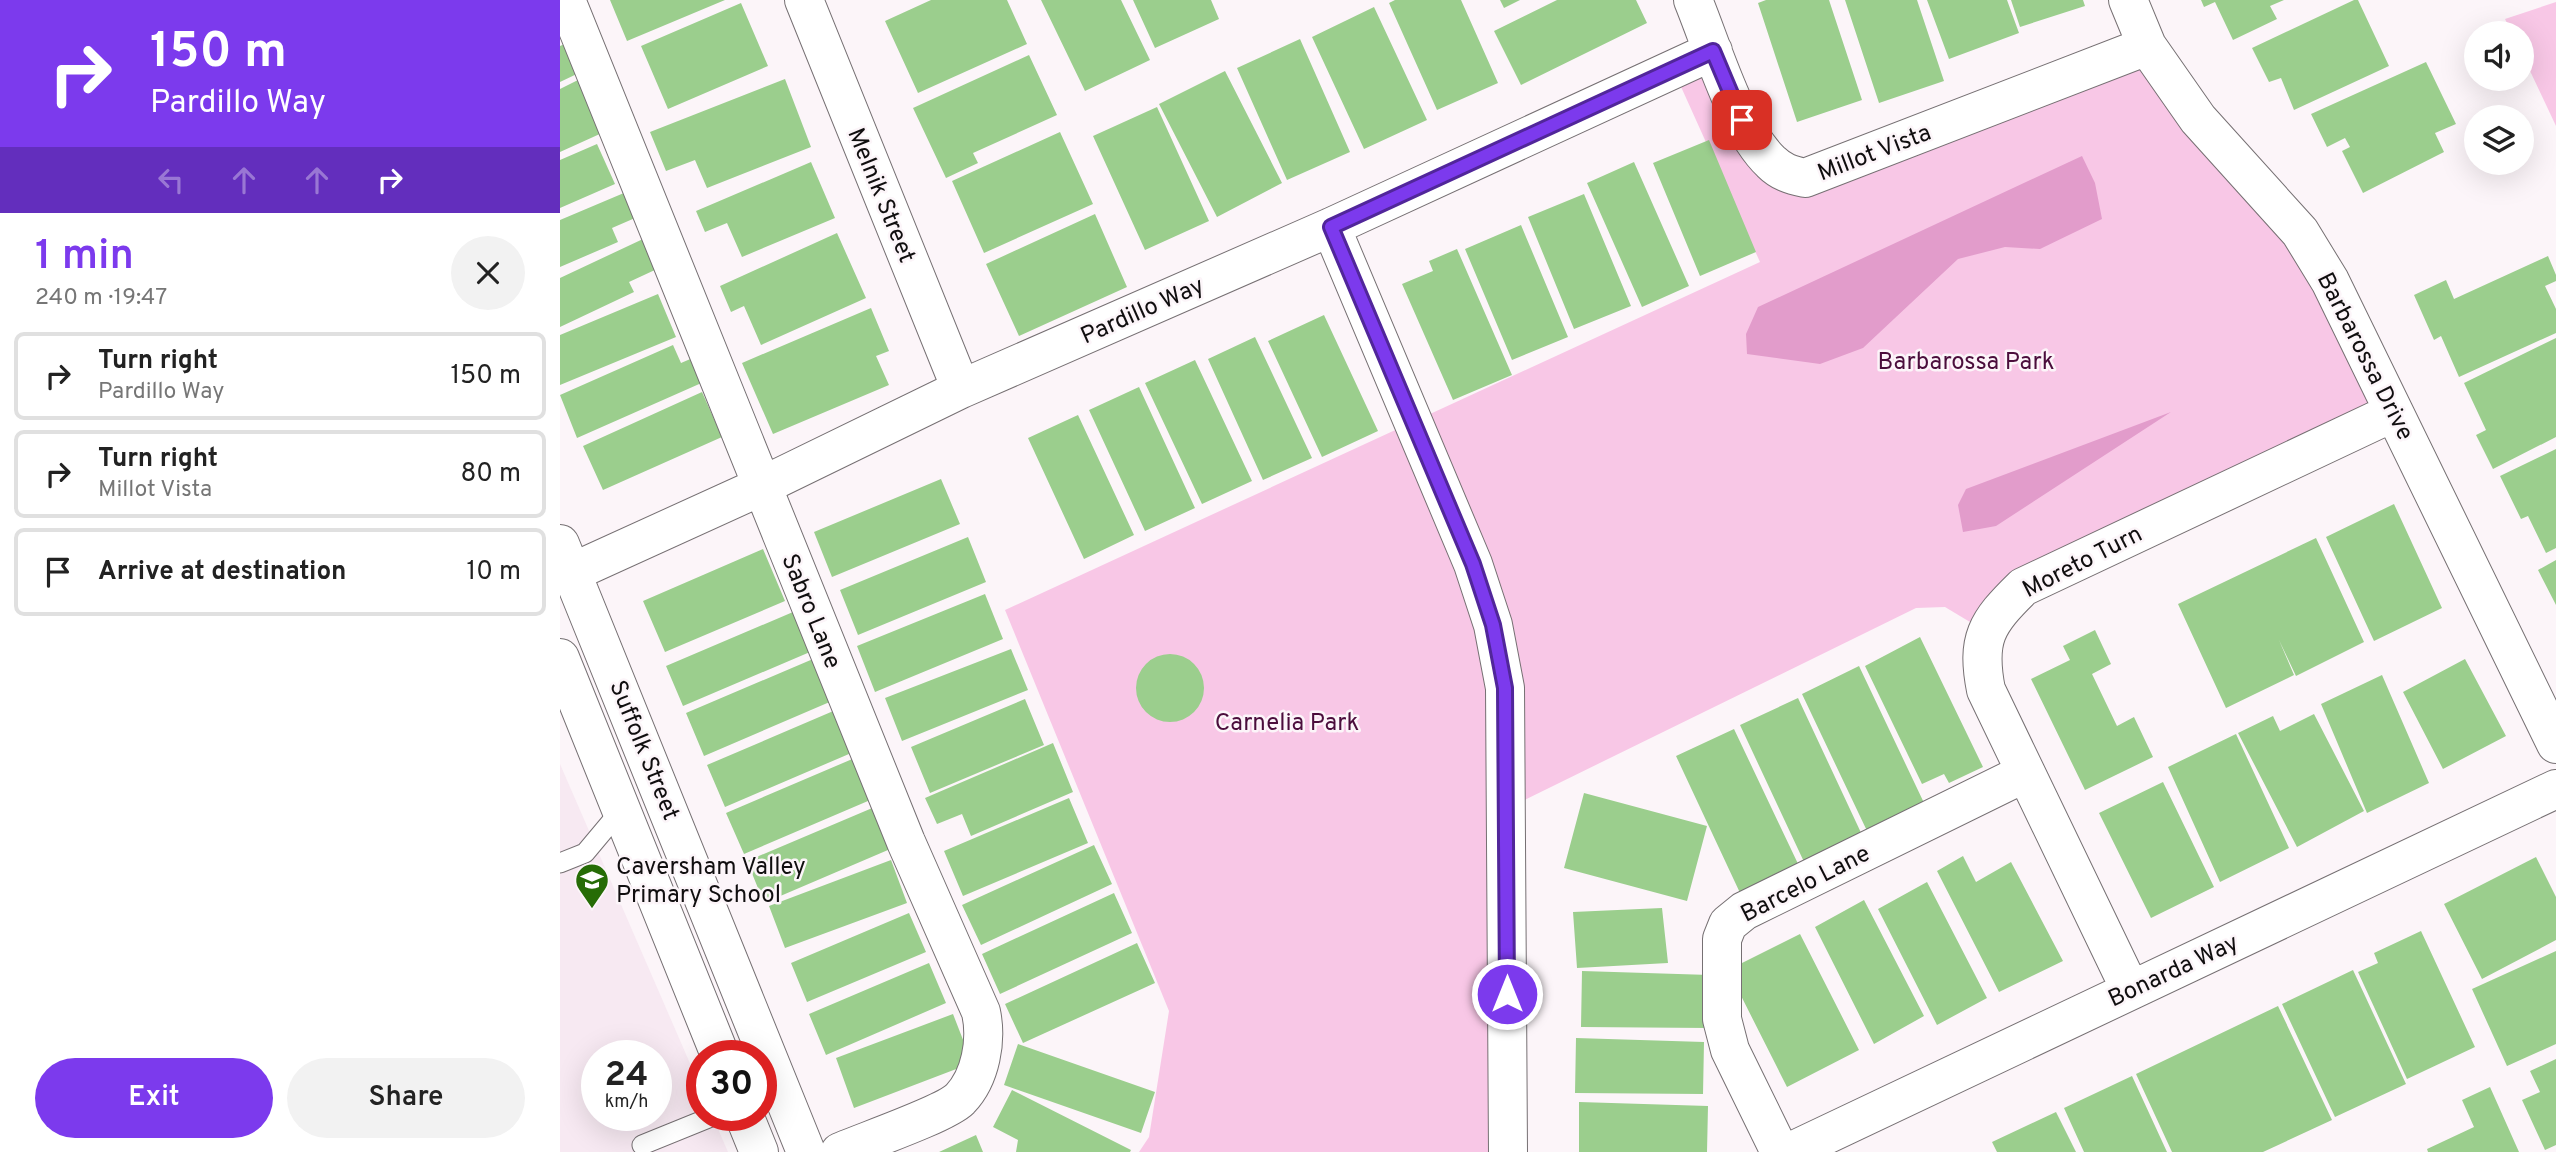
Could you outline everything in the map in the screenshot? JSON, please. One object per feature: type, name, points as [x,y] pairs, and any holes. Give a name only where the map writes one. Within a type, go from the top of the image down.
[{"type":"street","name":"Sabro Lane","points":[[566,0],[906,842],[977,1004],[985,1032],[977,1066],[960,1099],[840,1152]]},
{"type":"street","name":"Melnik Street","points":[[804,0],[961,389]]},
{"type":"street","name":"Millot Vista","points":[[1693,0],[1742,120],[1755,143],[1770,162],[1786,174],[1805,178],[2147,46]]},
{"type":"street","name":"Barbarossa Drive","points":[[2128,0],[2147,46],[2198,119],[2300,232],[2330,281],[2556,744]]},
{"type":"street","name":"Pardillo Way","points":[[566,558],[762,486],[961,389],[1331,227],[1713,51]]},
{"type":"street","points":[[1331,227],[1473,564],[1493,625],[1505,688],[1507,1152]]},
{"type":"street","name":"Moreto Turn","points":[[2130,989],[1986,690],[1980,659],[1985,631],[2000,609],[2022,587],[2394,412]]},
{"type":"street","name":"Suffolk Street","points":[[566,558],[806,1152]]},
{"type":"street","name":"Suffolk Street","points":[[560,657],[714,1040]]},
{"type":"street","name":"Barcelo Lane","points":[[1780,1152],[1730,1050],[1722,1019],[1722,939],[1728,924],[1744,911],[2025,773]]},
{"type":"street","name":"Bonarda Way","points":[[1790,1152],[2556,789]]},
{"type":"street","points":[[750,1131],[759,1152]]},
{"type":"lane","points":[[560,863],[585,853],[621,810]]},
{"type":"lane","points":[[642,1145],[686,1127]]},
{"type":"shaded area","points":[[2082,156],[2095,183],[2102,219],[2040,249],[2005,247],[1958,259],[1863,348],[1820,364],[1747,354],[1746,334],[1758,307]]},
{"type":"shaded area","points":[[2171,412],[1996,526],[1963,532],[1958,505],[1966,489]]},
{"type":"shaded area","name":"Caversham Valley Primary School","points":[[560,764],[686,1054],[686,1131],[719,1131],[728,1152],[560,1152]]},
{"type":"green space","points":[[2556,2],[2556,126],[2534,79],[2534,21],[2505,19]]},
{"type":"green space","points":[[2147,46],[2253,178],[2394,412],[2023,587],[1985,631],[1945,607],[1916,608],[1506,809],[1508,1152],[1139,1152],[1149,1137],[1169,1011],[1005,610],[1760,262],[1673,69],[1713,51],[1786,174]]},
{"type":"building","points":[[610,0],[725,0],[627,41]]},
{"type":"building","points":[[931,0],[1007,0],[1027,44],[918,93],[885,21]]},
{"type":"building","points":[[1041,0],[1121,0],[1150,60],[1085,91]]},
{"type":"building","points":[[1133,0],[1211,0],[1219,19],[1155,48]]},
{"type":"building","points":[[1395,0],[1461,0],[1498,83],[1437,110],[1389,3]]},
{"type":"building","points":[[1500,0],[1520,0],[1504,8]]},
{"type":"building","points":[[1557,0],[1636,0],[1647,23],[1521,85],[1494,31]]},
{"type":"building","points":[[1766,0],[1829,0],[1862,100],[1797,122],[1758,3]]},
{"type":"building","points":[[1845,0],[1917,0],[1944,81],[1879,103]]},
{"type":"building","points":[[1927,0],[2007,0],[2019,33],[1949,59]]},
{"type":"building","points":[[2011,0],[2083,0],[2085,6],[2020,27]]},
{"type":"building","points":[[2201,0],[2284,0],[2270,6],[2277,19],[2233,40],[2215,2],[2204,7]]},
{"type":"building","points":[[2358,0],[2389,66],[2294,110],[2281,78],[2269,82],[2252,48]]},
{"type":"building","points":[[741,3],[768,66],[668,109],[641,46]]},
{"type":"building","points":[[1374,7],[1427,120],[1364,149],[1312,37]]},
{"type":"building","points":[[1300,39],[1350,152],[1287,180],[1237,68]]},
{"type":"building","points":[[567,43],[581,72],[560,82],[560,46]]},
{"type":"building","points":[[1029,55],[1057,115],[973,153],[978,163],[946,178],[913,108]]},
{"type":"building","points":[[2426,62],[2456,124],[2435,133],[2444,152],[2363,193],[2342,151],[2350,147],[2345,138],[2327,147],[2311,114]]},
{"type":"building","points":[[1225,71],[1282,183],[1217,217],[1159,104]]},
{"type":"building","points":[[785,79],[811,147],[707,188],[695,160],[666,171],[650,132]]},
{"type":"building","points":[[578,80],[602,133],[560,152],[560,89]]},
{"type":"building","points":[[1157,107],[1209,221],[1145,250],[1093,136]]},
{"type":"building","points":[[1060,132],[1093,204],[984,253],[952,181]]},
{"type":"building","points":[[1709,140],[1756,252],[1700,276],[1653,163]]},
{"type":"building","points":[[597,144],[615,184],[560,208],[560,160]]},
{"type":"building","points":[[811,162],[835,218],[742,257],[727,223],[705,232],[696,211]]},
{"type":"building","points":[[1634,162],[1689,286],[1642,307],[1587,183]]},
{"type":"building","points":[[631,190],[642,215],[612,228],[618,242],[560,267],[560,220]]},
{"type":"building","points":[[1584,194],[1631,306],[1574,329],[1528,217]]},
{"type":"building","points":[[1095,214],[1127,287],[1019,336],[986,264]]},
{"type":"building","points":[[1521,225],[1568,337],[1512,360],[1465,249]]},
{"type":"building","points":[[837,233],[866,298],[761,345],[744,306],[731,312],[720,286]]},
{"type":"building","points":[[643,239],[657,269],[629,282],[634,292],[560,327],[560,278]]},
{"type":"building","points":[[1457,249],[1512,375],[1453,400],[1402,284],[1433,271],[1429,261]]},
{"type":"building","points":[[2548,256],[2556,281],[2545,286],[2556,309],[2556,333],[2459,377],[2441,336],[2434,340],[2414,295],[2446,280],[2454,299]]},
{"type":"building","points":[[658,294],[676,337],[560,385],[560,335]]},
{"type":"building","points":[[871,308],[889,351],[876,356],[889,385],[773,434],[742,363]]},
{"type":"building","points":[[1324,315],[1378,431],[1322,457],[1268,341]]},
{"type":"building","points":[[1255,337],[1312,458],[1263,480],[1208,359]]},
{"type":"building","points":[[2556,338],[2556,437],[2493,469],[2476,435],[2486,430],[2464,383]]},
{"type":"building","points":[[673,345],[681,363],[695,357],[706,381],[577,438],[560,395]]},
{"type":"building","points":[[1195,360],[1252,481],[1202,504],[1145,383]]},
{"type":"building","points":[[1139,387],[1195,508],[1145,531],[1089,410]]},
{"type":"building","points":[[702,392],[722,437],[603,490],[583,446]]},
{"type":"building","points":[[1078,415],[1134,535],[1084,559],[1028,438]]},
{"type":"building","points":[[2556,449],[2556,548],[2546,553],[2528,516],[2521,519],[2500,476]]},
{"type":"building","points":[[941,479],[960,524],[832,577],[814,532]]},
{"type":"building","points":[[2394,504],[2442,608],[2374,641],[2326,537]]},
{"type":"building","points":[[968,537],[986,582],[858,635],[840,590]]},
{"type":"building","points":[[2316,538],[2364,642],[2296,676],[2279,640],[2294,675],[2226,708],[2178,604]]},
{"type":"building","points":[[763,549],[785,601],[665,652],[643,601]]},
{"type":"building","points":[[2556,560],[2556,605],[2538,570]]},
{"type":"building","points":[[985,594],[1003,639],[875,692],[857,646]]},
{"type":"building","points":[[793,612],[810,652],[683,706],[666,666]]},
{"type":"building","points":[[2095,630],[2111,664],[2092,674],[2117,726],[2134,717],[2153,757],[2085,790],[2031,679],[2070,660],[2063,646]]},
{"type":"building","points":[[1920,637],[1983,767],[1949,783],[1944,774],[1922,784],[1865,666]]},
{"type":"building","points":[[1011,649],[1028,690],[902,741],[885,698]]},
{"type":"building","points":[[1170,654],[1183,657],[1194,664],[1201,675],[1204,688],[1201,701],[1194,712],[1183,719],[1170,722],[1157,719],[1146,712],[1139,701],[1136,688],[1139,675],[1146,664],[1157,657]]},
{"type":"building","points":[[813,659],[832,701],[704,756],[686,713]]},
{"type":"building","points":[[2465,659],[2506,736],[2443,769],[2403,692]]},
{"type":"building","points":[[1859,666],[1925,805],[1868,833],[1802,694]]},
{"type":"building","points":[[2382,675],[2429,783],[2367,813],[2321,704]]},
{"type":"building","points":[[1798,698],[1863,837],[1805,864],[1740,725]]},
{"type":"building","points":[[1025,699],[1044,745],[930,793],[911,747]]},
{"type":"building","points":[[838,709],[856,751],[725,807],[707,765]]},
{"type":"building","points":[[2314,714],[2364,811],[2297,847],[2238,733],[2273,716],[2280,731]]},
{"type":"building","points":[[1734,729],[1800,868],[1741,895],[1676,756]]},
{"type":"building","points":[[2236,734],[2289,848],[2220,882],[2168,767]]},
{"type":"building","points":[[1053,743],[1073,792],[971,836],[962,814],[937,824],[925,798]]},
{"type":"building","points":[[857,757],[875,798],[744,854],[726,813]]},
{"type":"building","points":[[2163,782],[2214,887],[2151,918],[2099,813]]},
{"type":"building","points":[[1584,793],[1707,826],[1687,901],[1564,868]]},
{"type":"building","points":[[1069,798],[1088,843],[963,896],[944,851]]},
{"type":"building","points":[[877,806],[895,847],[764,903],[747,861]]},
{"type":"building","points":[[1094,845],[1112,884],[981,945],[962,905]]},
{"type":"building","points":[[1963,856],[1976,882],[2011,862],[2063,961],[1999,992],[1937,871]]},
{"type":"building","points":[[2536,857],[2556,897],[2556,940],[2482,979],[2444,904]]},
{"type":"building","points":[[891,860],[907,903],[785,948],[769,906]]},
{"type":"building","points":[[1927,882],[1987,998],[1937,1025],[1878,909]]},
{"type":"building","points":[[1114,893],[1132,933],[1000,994],[982,954]]},
{"type":"building","points":[[1864,900],[1924,1016],[1874,1044],[1815,927]]},
{"type":"building","points":[[1662,908],[1668,963],[1577,968],[1573,912]]},
{"type":"building","points":[[909,913],[926,952],[807,1002],[791,963]]},
{"type":"building","points":[[2421,931],[2475,1047],[2407,1079],[2358,972],[2378,963],[2374,953]]},
{"type":"building","points":[[1800,934],[1859,1050],[1787,1087],[1728,970]]},
{"type":"building","points":[[1137,943],[1155,983],[1023,1043],[1005,1004]]},
{"type":"building","points":[[2556,951],[2556,1044],[2507,1066],[2472,989]]},
{"type":"building","points":[[929,963],[946,1003],[826,1055],[809,1014]]},
{"type":"building","points":[[2353,970],[2406,1084],[2335,1117],[2282,1004]]},
{"type":"building","points":[[1582,971],[1710,975],[1709,1028],[1581,1027]]},
{"type":"building","points":[[2278,1006],[2332,1120],[2263,1152],[2172,1152],[2136,1074]]},
{"type":"building","points":[[953,1014],[972,1063],[854,1108],[836,1058]]},
{"type":"building","points":[[1576,1038],[1704,1042],[1703,1094],[1575,1093]]},
{"type":"building","points":[[1018,1044],[1155,1092],[1141,1133],[1004,1085]]},
{"type":"building","points":[[2556,1059],[2556,1145],[2545,1150],[2522,1100],[2540,1092],[2530,1071]]},
{"type":"building","points":[[2132,1076],[2167,1152],[2084,1152],[2064,1108]]},
{"type":"building","points":[[2490,1087],[2519,1152],[2428,1152],[2427,1149],[2474,1127],[2462,1100]]},
{"type":"building","points":[[1012,1090],[1131,1150],[1130,1152],[1016,1152],[1018,1140],[993,1127]]},
{"type":"building","points":[[1579,1102],[1708,1106],[1707,1152],[1579,1152]]},
{"type":"building","points":[[2056,1112],[2076,1152],[1997,1152],[1992,1142]]},
{"type":"building","points":[[976,1135],[983,1152],[939,1152]]},
{"type":"place","name":"Caversham Valley Primary School","points":[[592,910]]},
{"type":"route","points":[[1507,994],[1505,688],[1493,625],[1473,564],[1358,284],[1331,227],[1713,51],[1742,120]]},
{"type":"park label","name":"Barbarossa Park","points":[[1966,361]]},
{"type":"park label","name":"Carnelia Park","points":[[1287,722]]}]
